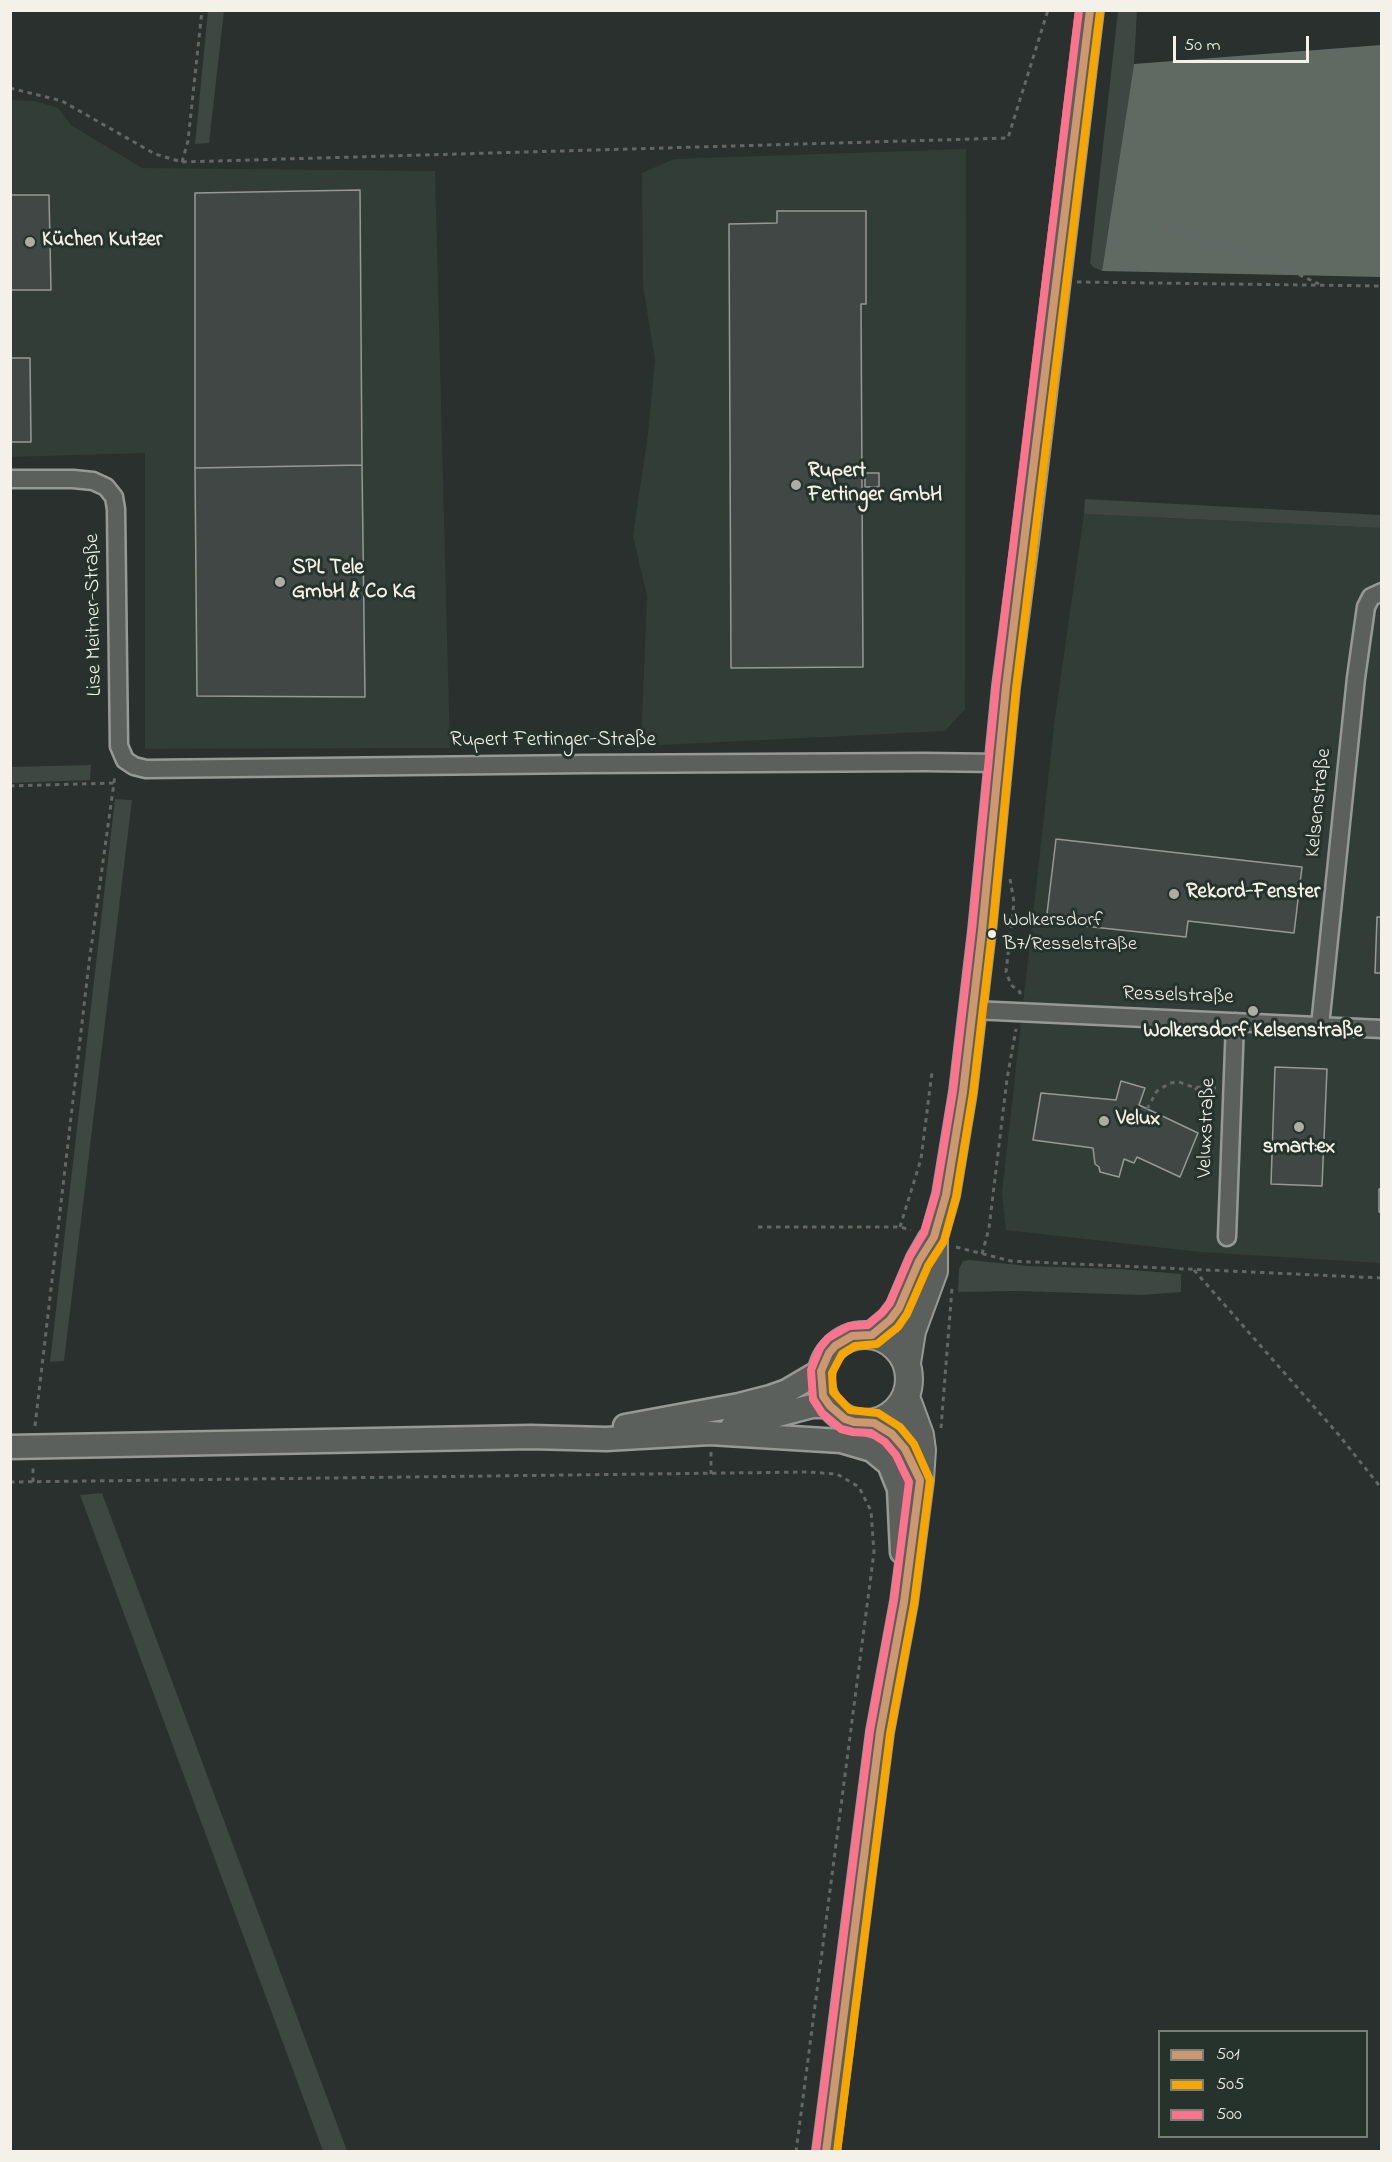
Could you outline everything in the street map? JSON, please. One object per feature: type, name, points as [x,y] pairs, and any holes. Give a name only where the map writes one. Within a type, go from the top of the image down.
[{"type":"main road","points":[[907,1364],[896,1347],[888,1341],[872,1335],[852,1336],[843,1340],[829,1353],[821,1371],[820,1384],[830,1406],[837,1413],[854,1422],[874,1423],[892,1414],[906,1396],[909,1386],[907,1364],[912,1331],[934,1270],[934,1237],[946,1195],[963,1092],[1006,687],[1090,10]]},
{"type":"main road","points":[[872,1335],[890,1320],[899,1308],[919,1261],[934,1237]]},
{"type":"main road","points":[[531,1437],[617,1428],[740,1405],[787,1390],[821,1371]]},
{"type":"main road","points":[[826,2151],[880,1732],[904,1602],[920,1480],[922,1450],[920,1435],[906,1396]]},
{"type":"main road","points":[[710,1433],[812,1406],[830,1406]]},
{"type":"main road","points":[[874,1423],[898,1440],[913,1463],[920,1480]]},
{"type":"main road","points":[[10,1447],[531,1437],[635,1438],[710,1433],[841,1441],[860,1445],[881,1455],[890,1464],[899,1489],[904,1602]]},
{"type":"street","name":"Lise Meitner-Straße","points":[[10,479],[93,481],[106,487],[114,497],[122,753]]},
{"type":"street","name":"Kelsenstraße","points":[[1320,1026],[1364,617],[1371,597],[1382,592]]},
{"type":"street","name":"Rupert Fertinger-Straße","points":[[122,753],[135,766],[146,769],[621,763],[924,762],[999,764]]},
{"type":"street","name":"Resselstraße","points":[[973,1010],[1382,1029]]},
{"type":"street","name":"Veluxstraße","points":[[1227,1237],[1235,1022]]},
{"type":"path","points":[[182,162],[188,141],[202,10]]},
{"type":"path","points":[[10,88],[62,101],[155,154],[182,162],[1008,138],[1048,10]]},
{"type":"path","points":[[1164,225],[1276,264],[1321,285]]},
{"type":"path","points":[[1058,281],[1382,286]]},
{"type":"path","points":[[33,1447],[89,963],[114,783],[122,753]]},
{"type":"path","points":[[10,786],[114,783]]},
{"type":"path","points":[[1007,871],[1014,902],[1006,972],[1011,984],[1020,992],[988,1228],[982,1254],[1011,1261],[1382,1278]]},
{"type":"path","points":[[900,1227],[921,1159],[932,1072]]},
{"type":"path","points":[[1147,1109],[1157,1090],[1162,1086],[1179,1082],[1193,1087],[1201,1092],[1207,1102],[1206,1150],[1230,1151]]},
{"type":"path","points":[[1193,1087],[1233,1089]]},
{"type":"path","points":[[758,1227],[900,1227],[934,1237]]},
{"type":"path","points":[[1194,1270],[1331,1426],[1382,1489]]},
{"type":"path","points":[[10,1482],[807,1472],[837,1474],[859,1487],[871,1511],[874,1552],[796,2151]]},
{"type":"shaded area","points":[[208,11],[224,11],[209,143],[195,144]]},
{"type":"shaded area","points":[[1118,11],[1137,11],[1134,64],[1102,271],[1090,263]]},
{"type":"shaded area","points":[[1381,45],[1381,277],[1102,271],[1134,64]]},
{"type":"shaded area","points":[[10,100],[35,101],[58,108],[71,125],[142,168],[435,171],[450,748],[145,749],[145,453],[11,457]]},
{"type":"shaded area","points":[[966,149],[965,709],[945,731],[641,746],[647,596],[633,536],[648,433],[655,360],[643,286],[642,173],[674,159]]},
{"type":"shaded area","points":[[1085,499],[1381,515],[1381,528],[1084,514]]},
{"type":"shaded area","points":[[1084,514],[1381,528],[1381,1263],[1199,1252],[1006,1230],[1002,1193],[1055,717]]},
{"type":"shaded area","points":[[91,765],[90,780],[11,783],[11,767]]},
{"type":"shaded area","points":[[115,799],[132,800],[64,1361],[50,1362]]},
{"type":"shaded area","points":[[963,1261],[1028,1266],[1120,1269],[1181,1274],[1181,1292],[1142,1295],[1017,1291],[958,1292],[959,1269]]},
{"type":"shaded area","points":[[102,1493],[347,2151],[323,2151],[80,1495]]},
{"type":"building","points":[[360,190],[362,465],[195,468],[195,193]]},
{"type":"building","name":"Küchen Kutzer","points":[[10,195],[49,195],[51,290],[10,290]]},
{"type":"building","name":"Rupert Fertinger GmbH","points":[[777,211],[866,211],[866,304],[861,304],[863,667],[731,668],[729,224],[777,223]]},
{"type":"building","points":[[10,358],[30,358],[31,442],[10,442]]},
{"type":"building","name":"SPL Tele GmbH & Co KG","points":[[362,465],[365,697],[197,696],[195,468]]},
{"type":"building","points":[[865,473],[879,473],[879,487],[865,487]]},
{"type":"building","name":"Rekord-Fenster","points":[[1056,839],[1302,867],[1294,933],[1188,921],[1186,937],[1046,922]]},
{"type":"building","points":[[1377,917],[1382,917],[1382,973],[1375,973]]},
{"type":"building","name":"smart:ex","points":[[1275,1067],[1327,1069],[1322,1186],[1271,1184]]},
{"type":"building","name":"Velux","points":[[1121,1081],[1145,1088],[1139,1105],[1198,1133],[1180,1177],[1137,1157],[1134,1163],[1124,1159],[1119,1177],[1100,1172],[1099,1167],[1095,1164],[1093,1148],[1033,1140],[1041,1093],[1116,1100]]},
{"type":"building","points":[[1379,1189],[1382,1189],[1382,1212],[1379,1212]]},
{"type":"transit line","name":"500","points":[[816,2151],[870,1731],[894,1600],[909,1482],[896,1455],[885,1442],[871,1433],[841,1429],[822,1413],[813,1399],[811,1370],[820,1348],[828,1338],[849,1326],[868,1325],[890,1303],[910,1256],[924,1233],[936,1193],[953,1091],[972,930],[996,686],[1079,10]]},
{"type":"transit line","name":"501","points":[[826,2152],[880,1732],[904,1602],[920,1480],[905,1449],[892,1434],[874,1423],[845,1419],[830,1406],[823,1396],[821,1371],[829,1353],[835,1346],[852,1336],[872,1335],[890,1320],[899,1308],[919,1261],[934,1237],[946,1195],[963,1092],[982,931],[1006,687],[1090,10]]},
{"type":"transit line","name":"505","points":[[837,2152],[890,1734],[914,1604],[930,1480],[914,1444],[900,1427],[878,1413],[850,1410],[833,1392],[832,1373],[842,1354],[855,1346],[877,1344],[898,1327],[907,1314],[928,1266],[944,1241],[956,1197],[973,1093],[992,932],[1016,688],[1100,11]]},
{"type":"place","name":"Küchen Kutzer","points":[[30,242]]},
{"type":"place","name":"Rupert Fertinger GmbH","points":[[796,485]]},
{"type":"place","name":"SPL Tele GmbH & Co KG","points":[[280,582]]},
{"type":"place","name":"Rekord-Fenster","points":[[1174,894]]},
{"type":"place","name":"Wolkersdorf B7/Resselstraße","points":[[992,934]]},
{"type":"place","name":"Wolkersdorf Kelsenstraße","points":[[1253,1011]]},
{"type":"place","name":"Velux","points":[[1104,1121]]},
{"type":"place","name":"smart:ex","points":[[1299,1127]]}]
